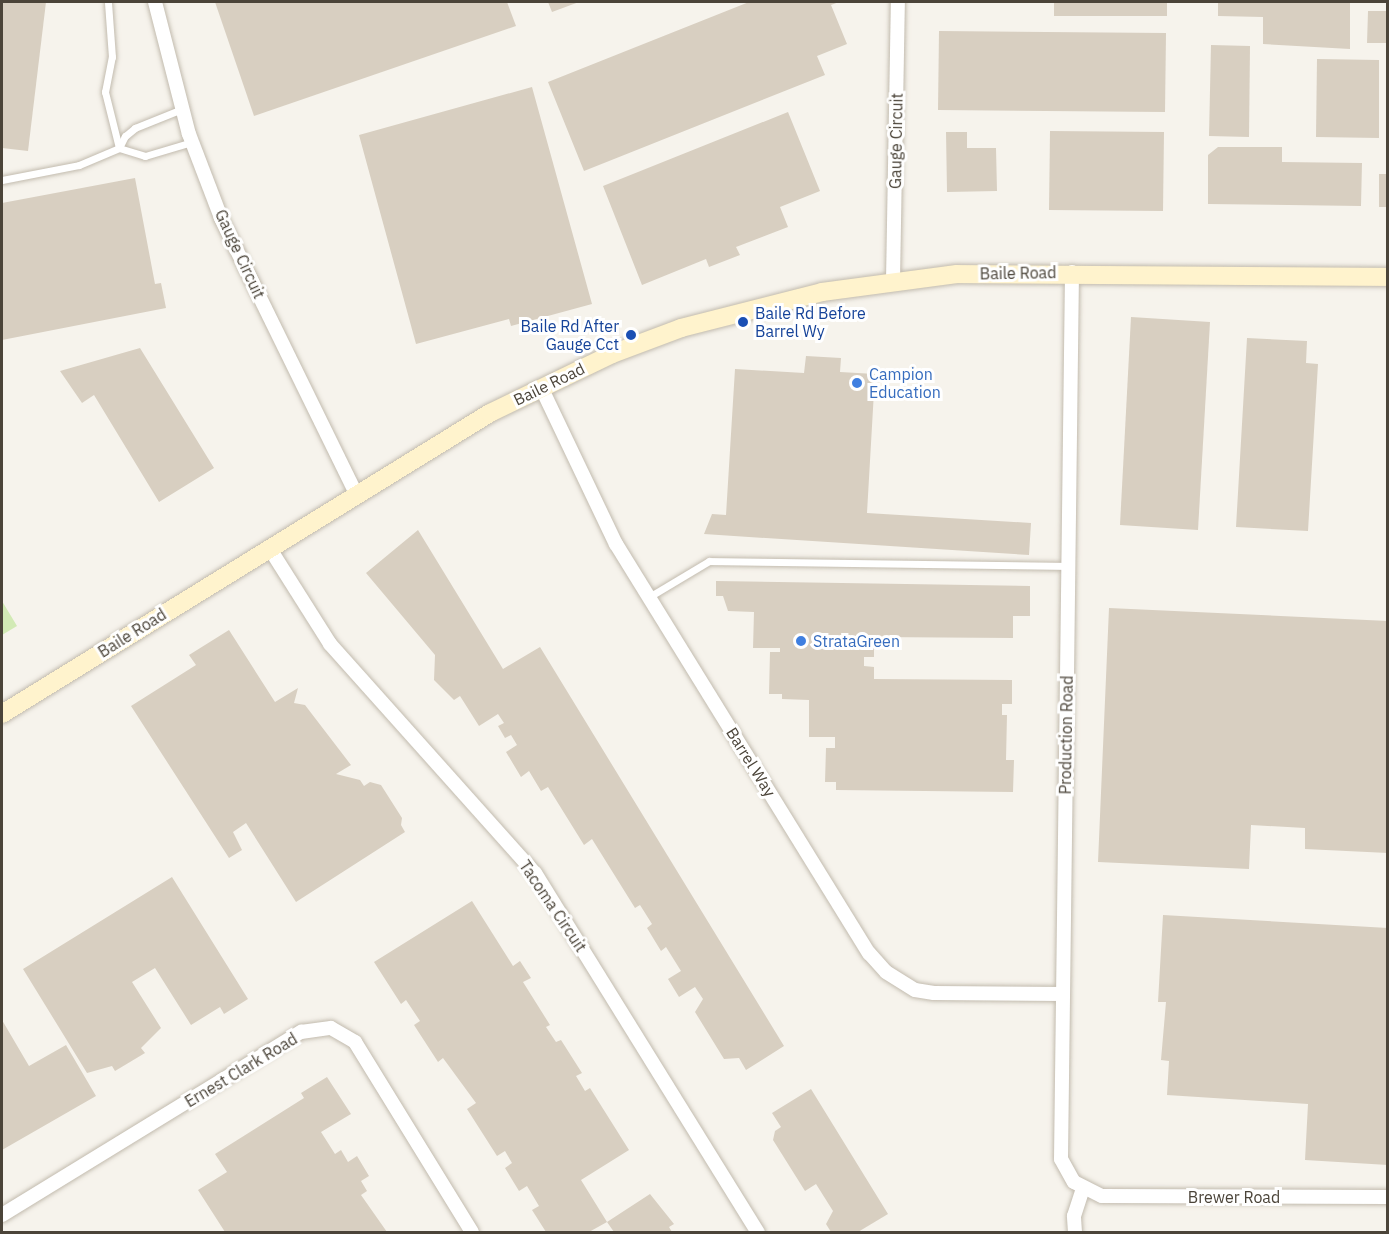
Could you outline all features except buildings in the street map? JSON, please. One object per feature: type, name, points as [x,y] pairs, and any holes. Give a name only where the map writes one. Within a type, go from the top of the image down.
[{"type":"street","name":"Gauge Circuit","points":[[155,2],[192,142],[221,218],[356,494]]},
{"type":"street","name":"Gauge Circuit","points":[[894,281],[898,2]]},
{"type":"street","name":"Baile Road","points":[[2,714],[356,494],[541,387],[681,328],[822,292],[894,281],[1002,272],[1388,277]]},
{"type":"street","name":"Production Road","points":[[1072,272],[1059,1149],[1067,1172],[1083,1189]]},
{"type":"street","name":"Barrel Way","points":[[541,387],[602,516],[649,597],[869,953],[886,972],[915,990],[934,993],[1062,994]]},
{"type":"street","name":"Tacoma Circuit","points":[[270,549],[330,644],[535,873],[758,1233]]},
{"type":"street","name":"Ernest Clark Road","points":[[2,1215],[301,1032],[331,1028],[355,1042],[472,1233]]},
{"type":"street","name":"Brewer Road","points":[[1083,1189],[1102,1196],[1119,1197],[1388,1197]]},
{"type":"street","points":[[1075,1233],[1074,1216],[1083,1189]]},
{"type":"lane","points":[[108,2],[112,57],[105,92],[119,148]]},
{"type":"lane","points":[[119,148],[125,136],[135,128],[182,109]]},
{"type":"lane","points":[[2,180],[79,165],[119,148],[145,156],[192,142]]},
{"type":"lane","points":[[649,597],[710,561],[1068,566]]},
{"type":"green space","points":[[2,601],[17,626],[2,635]]},
{"type":"place","name":"Baile Rd Before Barrel Wy","points":[[743,322]]},
{"type":"place","name":"Baile Rd After Gauge Cct","points":[[631,335]]},
{"type":"place","name":"Campion Education","points":[[857,383]]},
{"type":"place","name":"StrataGreen","points":[[801,641]]}]
